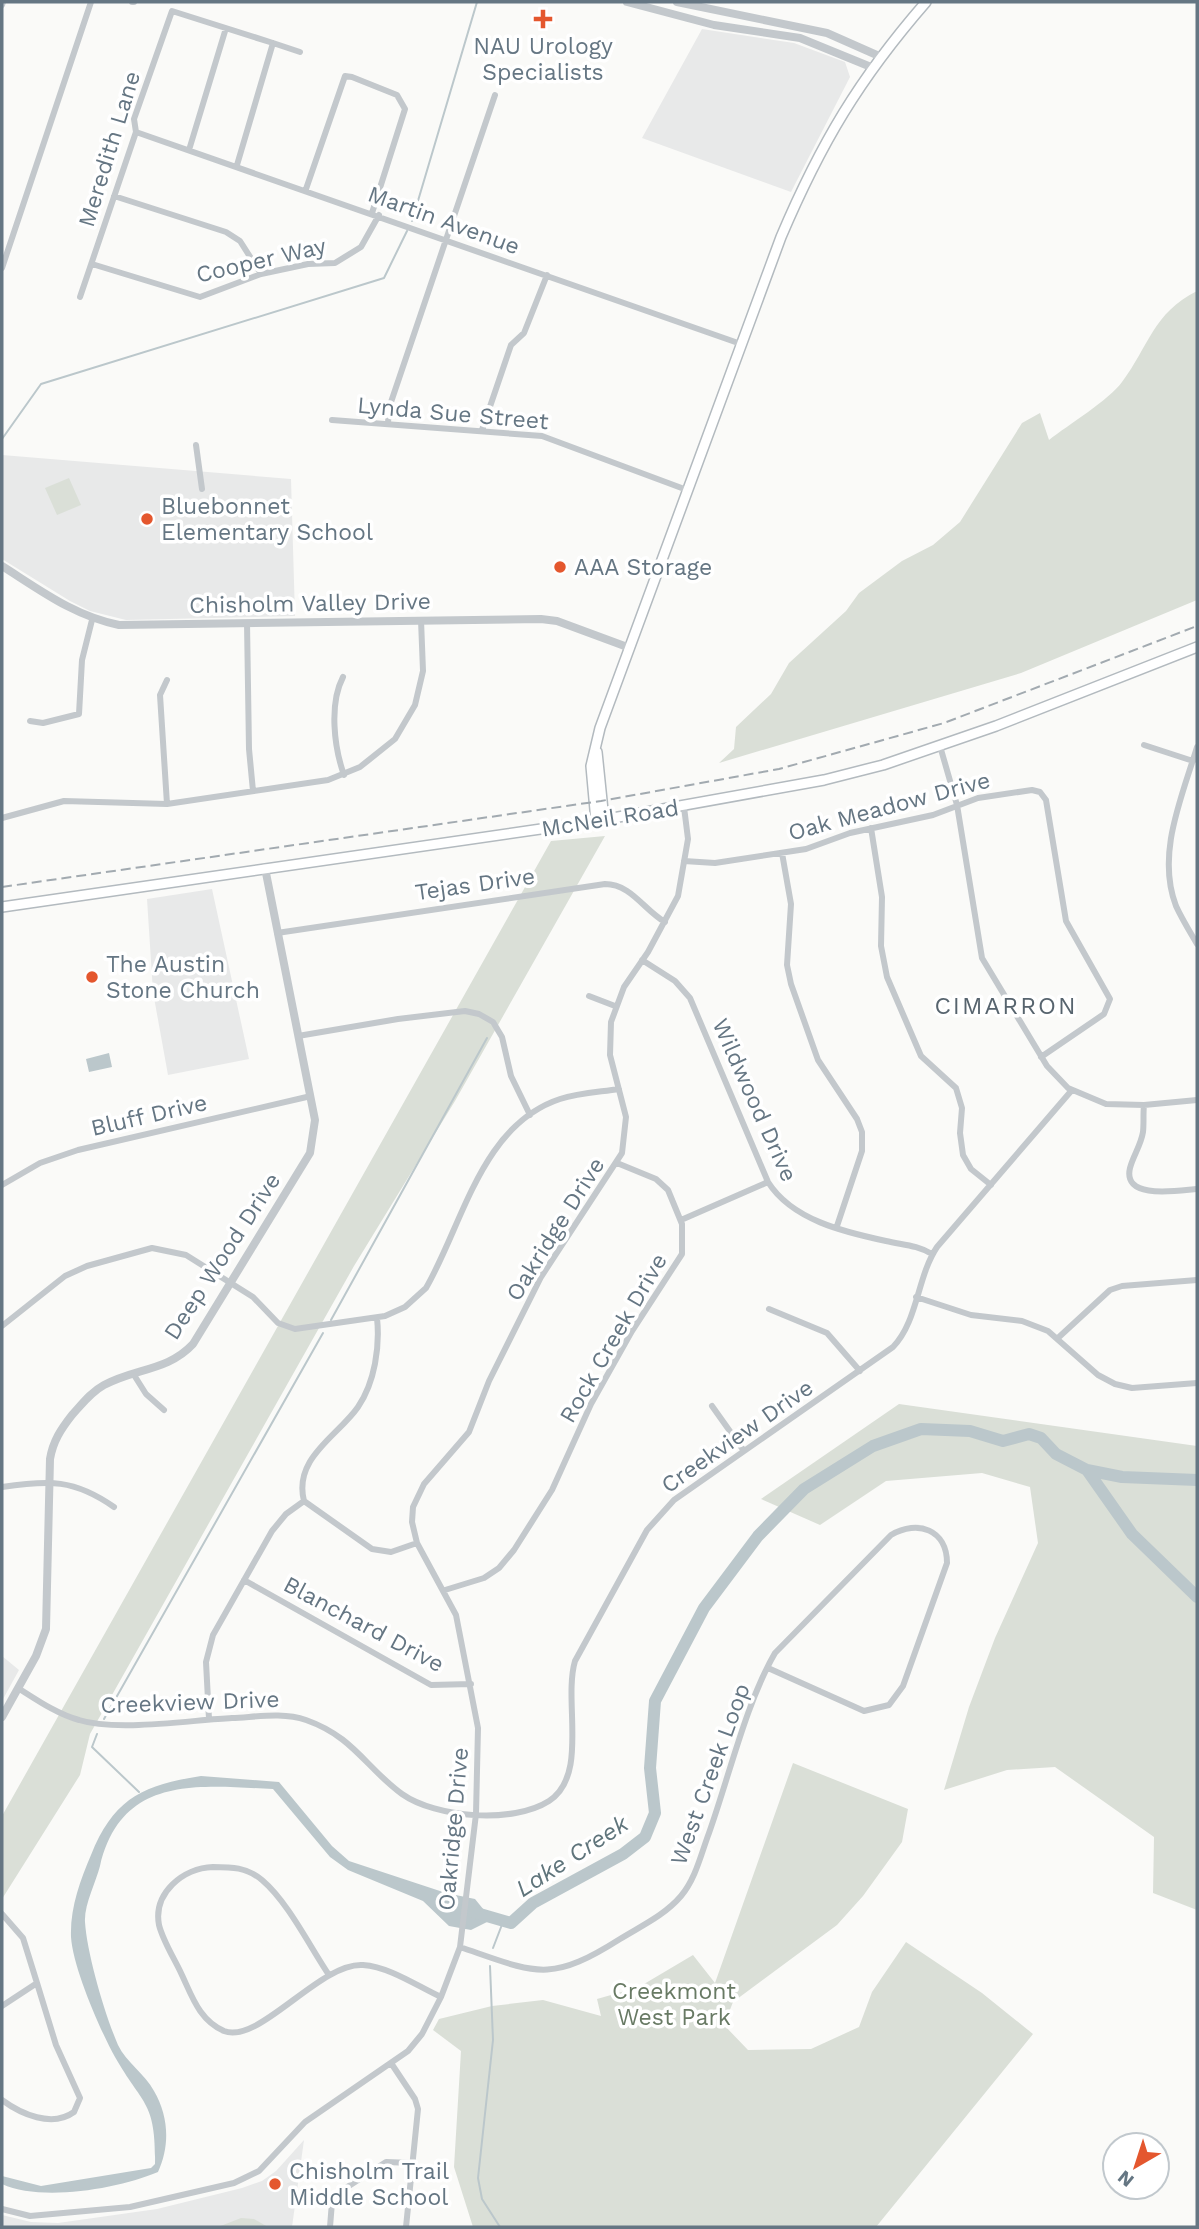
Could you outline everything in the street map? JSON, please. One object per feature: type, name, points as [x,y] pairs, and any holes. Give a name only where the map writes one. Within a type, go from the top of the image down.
[{"type":"main road","points":[[600,820],[597,743],[741,344],[812,167],[871,66],[926,2]]},
{"type":"main road","name":"McNeil Road","points":[[2,907],[600,820],[824,780],[940,746],[1197,648]]},
{"type":"street","points":[[2,268],[91,2]]},
{"type":"street","points":[[627,2],[714,25],[753,30],[821,45],[871,66]]},
{"type":"street","points":[[677,2],[802,27],[851,42],[879,57]]},
{"type":"street","name":"Meredith Lane","points":[[80,297],[136,132],[134,119],[172,11],[226,28]]},
{"type":"street","points":[[753,30],[767,25],[794,30],[802,27]]},
{"type":"street","points":[[189,150],[226,28],[300,52]]},
{"type":"street","points":[[237,165],[273,43]]},
{"type":"street","name":"Cooper Way","points":[[92,264],[200,297],[261,274],[308,264],[335,263],[361,247],[376,214],[405,109],[401,99],[394,93],[345,76],[306,189]]},
{"type":"street","points":[[388,423],[389,408],[495,95]]},
{"type":"street","name":"Martin Avenue","points":[[136,132],[306,189],[741,344]]},
{"type":"street","points":[[114,196],[226,232],[240,240],[261,274]]},
{"type":"street","points":[[482,430],[511,345],[524,333],[547,275]]},
{"type":"street","name":"Lynda Sue Street","points":[[332,420],[542,436],[687,490]]},
{"type":"street","points":[[196,445],[202,489]]},
{"type":"street","name":"Chisholm Valley Drive","points":[[2,566],[92,620],[130,625],[526,618],[557,621],[630,648]]},
{"type":"street","points":[[30,721],[43,723],[79,714],[82,660],[92,620]]},
{"type":"street","points":[[2,818],[64,801],[167,804],[344,775],[379,755],[411,715],[423,671],[421,620]]},
{"type":"street","points":[[247,623],[249,749],[253,791]]},
{"type":"street","points":[[343,677],[337,694],[336,742],[344,775]]},
{"type":"street","points":[[167,680],[160,695],[167,804]]},
{"type":"street","points":[[1144,745],[1193,761]]},
{"type":"street","points":[[940,746],[957,804],[982,958],[1053,1074],[1072,1090],[1106,1104],[1144,1105],[1197,1100]]},
{"type":"street","points":[[1197,747],[1170,838],[1169,876],[1176,905],[1197,944]]},
{"type":"street","name":"Oak Meadow Drive","points":[[684,861],[709,864],[782,853],[870,828],[933,815],[978,797],[1032,790],[1040,792],[1046,800],[1066,921],[1110,999],[1104,1014],[1041,1057]]},
{"type":"street","name":"Oakridge Drive","points":[[2,2208],[30,2216],[61,2216],[130,2207],[234,2183],[259,2171],[305,2122],[391,2063],[415,2043],[442,1997],[460,1947],[476,1814],[480,1750],[471,1684],[456,1615],[445,1590],[416,1543],[412,1512],[419,1491],[469,1432],[489,1381],[541,1277],[618,1163],[626,1132],[625,1107],[609,1044],[615,1006],[678,896],[688,834],[684,807]]},
{"type":"street","points":[[870,828],[882,897],[881,946],[887,976],[921,1056],[959,1095],[962,1155],[968,1166],[991,1185]]},
{"type":"street","points":[[782,853],[791,904],[787,965],[791,984],[818,1060],[855,1115],[862,1132],[862,1151],[837,1226]]},
{"type":"street","name":"Deep Wood Drive","points":[[2,1717],[41,1645],[48,1618],[49,1483],[52,1449],[67,1422],[98,1389],[169,1364],[186,1351],[232,1283],[310,1153],[315,1120],[265,869]]},
{"type":"street","name":"Tejas Drive","points":[[278,933],[353,919],[605,884],[626,889],[651,914],[665,922]]},
{"type":"street","name":"Wildwood Drive","points":[[642,960],[675,981],[690,998],[768,1182],[791,1208],[837,1226],[888,1242],[916,1246],[932,1254]]},
{"type":"street","points":[[589,996],[615,1006]]},
{"type":"street","points":[[298,1036],[398,1019],[466,1011],[479,1014],[493,1022],[502,1037],[511,1076],[530,1115]]},
{"type":"street","points":[[2,1326],[65,1276],[147,1249],[162,1248],[181,1253],[232,1283],[253,1297],[278,1323],[295,1329],[377,1318],[405,1307],[426,1288],[484,1167],[507,1134],[530,1115],[559,1099],[619,1088]]},
{"type":"street","name":"Creekview Drive","points":[[18,1688],[55,1710],[87,1723],[107,1725],[283,1716],[307,1721],[346,1742],[405,1796],[428,1807],[501,1816],[523,1813],[546,1803],[561,1790],[571,1765],[570,1683],[580,1650],[658,1514],[860,1371],[898,1341],[932,1254],[1072,1090]]},
{"type":"street","name":"Bluff Drive","points":[[2,1185],[40,1163],[78,1150],[311,1096]]},
{"type":"street","points":[[1144,1105],[1143,1130],[1130,1170],[1131,1180],[1139,1188],[1150,1191],[1197,1189]]},
{"type":"street","name":"Rock Creek Drive","points":[[445,1590],[494,1572],[521,1540],[552,1490],[591,1404],[632,1331],[678,1262],[684,1237],[681,1220],[663,1184],[618,1163]]},
{"type":"street","points":[[681,1220],[768,1182]]},
{"type":"street","points":[[1059,1337],[1110,1290],[1122,1286],[1197,1280]]},
{"type":"street","points":[[916,1297],[971,1315],[1022,1321],[1059,1337],[1098,1375],[1115,1384],[1132,1388],[1197,1383]]},
{"type":"street","points":[[769,1309],[827,1334],[860,1371]]},
{"type":"street","points":[[377,1318],[379,1350],[362,1400],[312,1457],[302,1484],[304,1501],[372,1549],[391,1552],[416,1543]]},
{"type":"street","points":[[134,1375],[146,1394],[164,1410]]},
{"type":"street","points":[[712,1406],[744,1451]]},
{"type":"street","points":[[2,1487],[49,1483],[78,1485],[114,1507]]},
{"type":"street","points":[[209,1719],[206,1674],[209,1647],[278,1522],[304,1501]]},
{"type":"street","name":"West Creek Loop","points":[[460,1947],[535,1970],[562,1969],[588,1959],[673,1905],[696,1870],[768,1668],[782,1644],[891,1535],[912,1526],[939,1536],[947,1554],[947,1563],[902,1686],[889,1705],[864,1711],[768,1668]]},
{"type":"street","name":"Blanchard Drive","points":[[244,1580],[423,1681],[443,1687],[471,1684]]},
{"type":"street","points":[[329,1975],[274,1892],[253,1873],[233,1867],[194,1869],[178,1879],[161,1902],[160,1928],[200,2012],[225,2031],[248,2030],[329,1975],[352,1966],[377,1968],[442,1997]]},
{"type":"street","points":[[2,1914],[23,1938],[56,2045],[79,2092],[80,2103],[70,2116],[56,2119],[30,2116],[2,2100]]},
{"type":"street","points":[[2,2006],[37,1983]]},
{"type":"street","points":[[391,2063],[415,2099],[418,2109],[406,2227]]},
{"type":"street","points":[[330,2227],[332,2202],[338,2193],[386,2162],[412,2163]]},
{"type":"shaded area","points":[[702,29],[794,43],[845,62],[850,77],[791,192],[642,138]]},
{"type":"shaded area","name":"Bluebonnet Elementary School","points":[[2,455],[291,479],[295,616],[126,620],[90,611],[70,601],[2,559]]},
{"type":"shaded area","points":[[212,889],[249,1059],[168,1075],[153,992],[147,899]]},
{"type":"shaded area","points":[[109,1053],[112,1067],[89,1072],[86,1059]]},
{"type":"shaded area","points":[[2,1656],[19,1670],[2,1701]]},
{"type":"shaded area","points":[[201,1776],[279,1782],[332,1846],[349,1861],[446,1893],[475,1899],[488,1915],[487,1922],[471,1930],[449,1926],[423,1901],[348,1870],[330,1857],[273,1789],[192,1788],[167,1792],[145,1800],[126,1815],[111,1836],[88,1901],[85,1922],[97,1984],[118,2045],[150,2085],[163,2111],[166,2142],[162,2162],[158,2172],[122,2184],[80,2191],[37,2192],[2,2184],[2,2176],[41,2186],[151,2168],[155,2164],[155,2143],[150,2115],[109,2045],[82,1981],[71,1937],[72,1916],[91,1855],[110,1820],[121,1807],[147,1790]]},
{"type":"shaded area","name":"Chisholm Trail Middle School","points":[[304,2140],[292,2227],[2,2227],[2,2215],[31,2222],[58,2223],[157,2209],[242,2188],[262,2181],[276,2171]]},
{"type":"green space","points":[[1197,291],[1197,600],[1021,673],[719,763],[734,749],[736,727],[771,694],[789,663],[846,611],[859,593],[902,561],[933,545],[960,522],[1022,423],[1040,413],[1049,440],[1098,404],[1122,382],[1161,320],[1182,300]]},
{"type":"green space","points":[[69,478],[81,505],[57,515],[45,488]]},
{"type":"green space","points":[[605,836],[455,1101],[354,1266],[90,1734],[80,1775],[2,1899],[2,1816],[551,841]]},
{"type":"green space","points":[[899,1404],[1197,1446],[1197,1910],[1153,1893],[1154,1837],[1055,1767],[1007,1770],[944,1790],[969,1707],[995,1638],[1038,1543],[1030,1487],[982,1473],[886,1481],[820,1525],[761,1499]]},
{"type":"green space","name":"Creekmont West Park","points":[[793,1763],[908,1809],[902,1842],[863,1896],[837,1925],[733,2002],[724,2025],[748,2050],[811,2049],[859,2027],[872,1992],[906,1942],[982,1993],[1033,2034],[876,2227],[473,2227],[454,2167],[461,2051],[433,2030],[439,2019],[492,2006],[543,2000],[601,2016],[597,1999],[639,1987],[693,1955],[715,1983]]},
{"type":"green space","points":[[241,2218],[254,2219],[268,2227],[218,2227]]},
{"type":"waterway","points":[[412,221],[477,2]]},
{"type":"waterway","points":[[2,439],[41,384],[384,278],[407,231]]},
{"type":"waterway","points":[[331,1320],[487,1038]]},
{"type":"waterway","points":[[104,1719],[323,1333]]},
{"type":"waterway","name":"Lake Creek","points":[[473,1912],[511,1923],[533,1903],[623,1854],[645,1837],[655,1813],[650,1768],[655,1701],[704,1608],[758,1536],[804,1489],[873,1446],[921,1429],[970,1431],[1003,1441],[1029,1434],[1041,1438],[1056,1454],[1087,1470],[1132,1534],[1197,1597]]},
{"type":"waterway","points":[[1087,1470],[1122,1477],[1197,1480]]},
{"type":"waterway","points":[[97,1734],[92,1747],[139,1792]]},
{"type":"waterway","points":[[493,1948],[503,1922]]},
{"type":"waterway","points":[[490,1966],[493,2040],[478,2178],[482,2199],[500,2227]]},
{"type":"railway","points":[[2,887],[601,801],[779,769],[944,723],[1197,626]]},
{"type":"place","name":"NAU Urology Specialists","points":[[543,19]]},
{"type":"place","name":"Bluebonnet Elementary School","points":[[147,519]]},
{"type":"place","name":"AAA Storage","points":[[560,567]]},
{"type":"place","name":"The Austin Stone Church","points":[[92,977]]},
{"type":"place","name":"Chisholm Trail Middle School","points":[[275,2184]]},
{"type":"district","name":"CIMARRON","points":[[1006,1006]]}]
